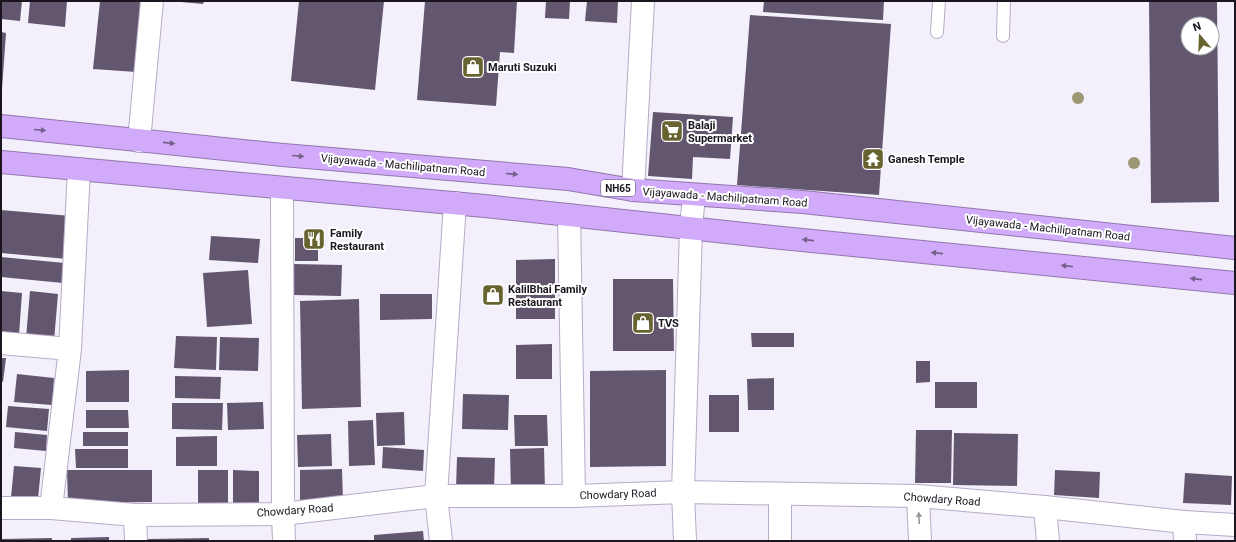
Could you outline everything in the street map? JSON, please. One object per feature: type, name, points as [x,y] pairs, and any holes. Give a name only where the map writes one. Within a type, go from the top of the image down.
[{"type":"highway","name":"Vijayawada - Machilipatnam Road","points":[[1,126],[283,155],[560,179],[633,190],[803,202],[1235,248]]},
{"type":"highway","points":[[1,162],[455,203],[1235,283]]},
{"type":"street","points":[[139,140],[152,1]]},
{"type":"street","points":[[633,190],[643,1]]},
{"type":"street","points":[[51,508],[70,349],[79,169]]},
{"type":"street","points":[[282,188],[284,541]]},
{"type":"street","points":[[685,541],[683,492],[690,228],[694,195]]},
{"type":"street","points":[[441,541],[436,496],[455,203]]},
{"type":"street","points":[[569,215],[574,496]]},
{"type":"street","points":[[1,343],[70,349]]},
{"type":"street","name":"Chowdary Road","points":[[1,508],[51,508],[135,515],[283,514],[436,496],[574,496],[683,492],[918,496],[1045,507],[1184,531],[1235,525]]},
{"type":"street","points":[[780,494],[780,541]]},
{"type":"street","points":[[918,496],[920,541]]},
{"type":"street","points":[[1045,507],[1048,541]]},
{"type":"street","points":[[135,515],[136,541]]},
{"type":"lane","points":[[938,32],[939,1]]},
{"type":"lane","points":[[1003,36],[1004,1]]},
{"type":"building","points":[[1,1],[22,1],[20,21],[1,19]]},
{"type":"building","points":[[30,1],[67,1],[65,27],[28,23]]},
{"type":"building","points":[[100,1],[143,1],[136,72],[93,69]]},
{"type":"building","points":[[181,1],[204,1],[203,4]]},
{"type":"building","points":[[299,1],[384,1],[375,90],[291,81]]},
{"type":"building","points":[[425,1],[517,1],[514,53],[500,52],[496,106],[417,100]]},
{"type":"building","points":[[546,1],[570,1],[569,19],[545,18]]},
{"type":"building","points":[[587,1],[618,1],[617,23],[585,21]]},
{"type":"building","points":[[764,1],[884,1],[883,20],[763,12]]},
{"type":"building","points":[[1149,1],[1217,1],[1217,16],[1180,16],[1180,56],[1218,56],[1219,202],[1151,203]]},
{"type":"building","points":[[750,15],[891,24],[879,195],[737,185]]},
{"type":"building","points":[[1,32],[6,33],[2,89],[1,89]]},
{"type":"building","points":[[653,112],[733,117],[730,159],[693,157],[692,179],[648,176]]},
{"type":"building","points":[[1,210],[71,216],[67,259],[1,253]]},
{"type":"building","points":[[211,236],[260,239],[258,263],[209,260]]},
{"type":"building","points":[[295,238],[318,238],[318,261],[295,261]]},
{"type":"building","points":[[1,257],[65,263],[63,283],[1,277]]},
{"type":"building","points":[[555,259],[555,319],[516,319],[516,260]]},
{"type":"building","points":[[294,264],[342,265],[341,296],[294,295]]},
{"type":"building","points":[[248,270],[252,324],[207,327],[203,273]]},
{"type":"building","points":[[613,279],[673,279],[674,351],[613,351]]},
{"type":"building","points":[[1,291],[22,293],[19,335],[1,333]]},
{"type":"building","points":[[30,291],[58,294],[54,341],[26,338]]},
{"type":"building","points":[[380,294],[432,294],[432,319],[380,320]]},
{"type":"building","points":[[359,299],[361,407],[302,409],[300,301]]},
{"type":"building","points":[[751,333],[794,333],[794,347],[752,347]]},
{"type":"building","points":[[176,336],[217,337],[216,370],[174,368]]},
{"type":"building","points":[[220,337],[259,338],[258,371],[219,370]]},
{"type":"building","points":[[552,344],[552,379],[516,379],[516,345]]},
{"type":"building","points":[[1,358],[6,358],[3,382],[1,381]]},
{"type":"building","points":[[916,361],[930,361],[930,382],[916,383]]},
{"type":"building","points":[[129,370],[129,402],[86,402],[86,371]]},
{"type":"building","points":[[666,370],[666,466],[590,467],[590,371]]},
{"type":"building","points":[[17,374],[54,378],[52,405],[14,402]]},
{"type":"building","points":[[175,376],[221,377],[220,399],[175,398]]},
{"type":"building","points":[[774,378],[774,410],[748,410],[747,379]]},
{"type":"building","points":[[935,382],[977,382],[977,408],[935,408]]},
{"type":"building","points":[[463,394],[509,395],[508,430],[462,429]]},
{"type":"building","points":[[709,395],[739,395],[739,432],[709,432]]},
{"type":"building","points":[[263,402],[264,429],[228,430],[227,403]]},
{"type":"building","points":[[172,403],[223,403],[222,430],[172,429]]},
{"type":"building","points":[[8,406],[49,409],[47,431],[6,427]]},
{"type":"building","points":[[86,410],[128,410],[129,428],[86,428]]},
{"type":"building","points":[[404,412],[405,445],[377,446],[376,413]]},
{"type":"building","points":[[514,415],[547,415],[548,446],[515,446]]},
{"type":"building","points":[[373,420],[375,465],[349,466],[348,421]]},
{"type":"building","points":[[916,430],[952,430],[951,483],[915,483]]},
{"type":"building","points":[[15,432],[47,435],[46,451],[14,448]]},
{"type":"building","points":[[83,432],[128,432],[128,446],[83,446]]},
{"type":"building","points":[[954,433],[1018,434],[1017,486],[953,485]]},
{"type":"building","points":[[331,434],[332,466],[298,467],[297,435]]},
{"type":"building","points":[[217,436],[217,466],[176,466],[176,437]]},
{"type":"building","points":[[383,447],[424,450],[423,471],[382,468]]},
{"type":"building","points":[[544,448],[545,492],[511,493],[510,449]]},
{"type":"building","points":[[75,449],[128,449],[128,468],[76,468]]},
{"type":"building","points":[[457,457],[495,458],[494,489],[456,488]]},
{"type":"building","points":[[14,466],[41,468],[38,499],[11,497]]},
{"type":"building","points":[[342,469],[343,501],[300,502],[300,470]]},
{"type":"building","points":[[67,470],[152,470],[152,502],[68,503]]},
{"type":"building","points":[[198,470],[228,470],[228,503],[198,503]]},
{"type":"building","points":[[233,470],[259,471],[259,503],[233,503]]},
{"type":"building","points":[[1055,470],[1100,472],[1099,498],[1054,495]]},
{"type":"building","points":[[1185,473],[1232,476],[1231,505],[1183,503]]},
{"type":"building","points":[[423,531],[424,541],[374,541],[374,535]]},
{"type":"building","points":[[109,537],[109,541],[71,541],[71,538]]},
{"type":"building","points":[[52,538],[52,541],[1,541],[1,539]]},
{"type":"building","points":[[209,538],[209,541],[148,541],[148,539]]},
{"type":"place","name":"Maruti Suzuki","points":[[473,67]]},
{"type":"place","name":"Balaji Supermarket","points":[[672,131]]},
{"type":"place","name":"Ganesh Temple","points":[[873,159]]},
{"type":"place","name":"Family Restaurant","points":[[314,239]]},
{"type":"place","name":"KalilBhai Family Restaurant","points":[[493,295]]},
{"type":"place","name":"TVS","points":[[643,323]]}]
